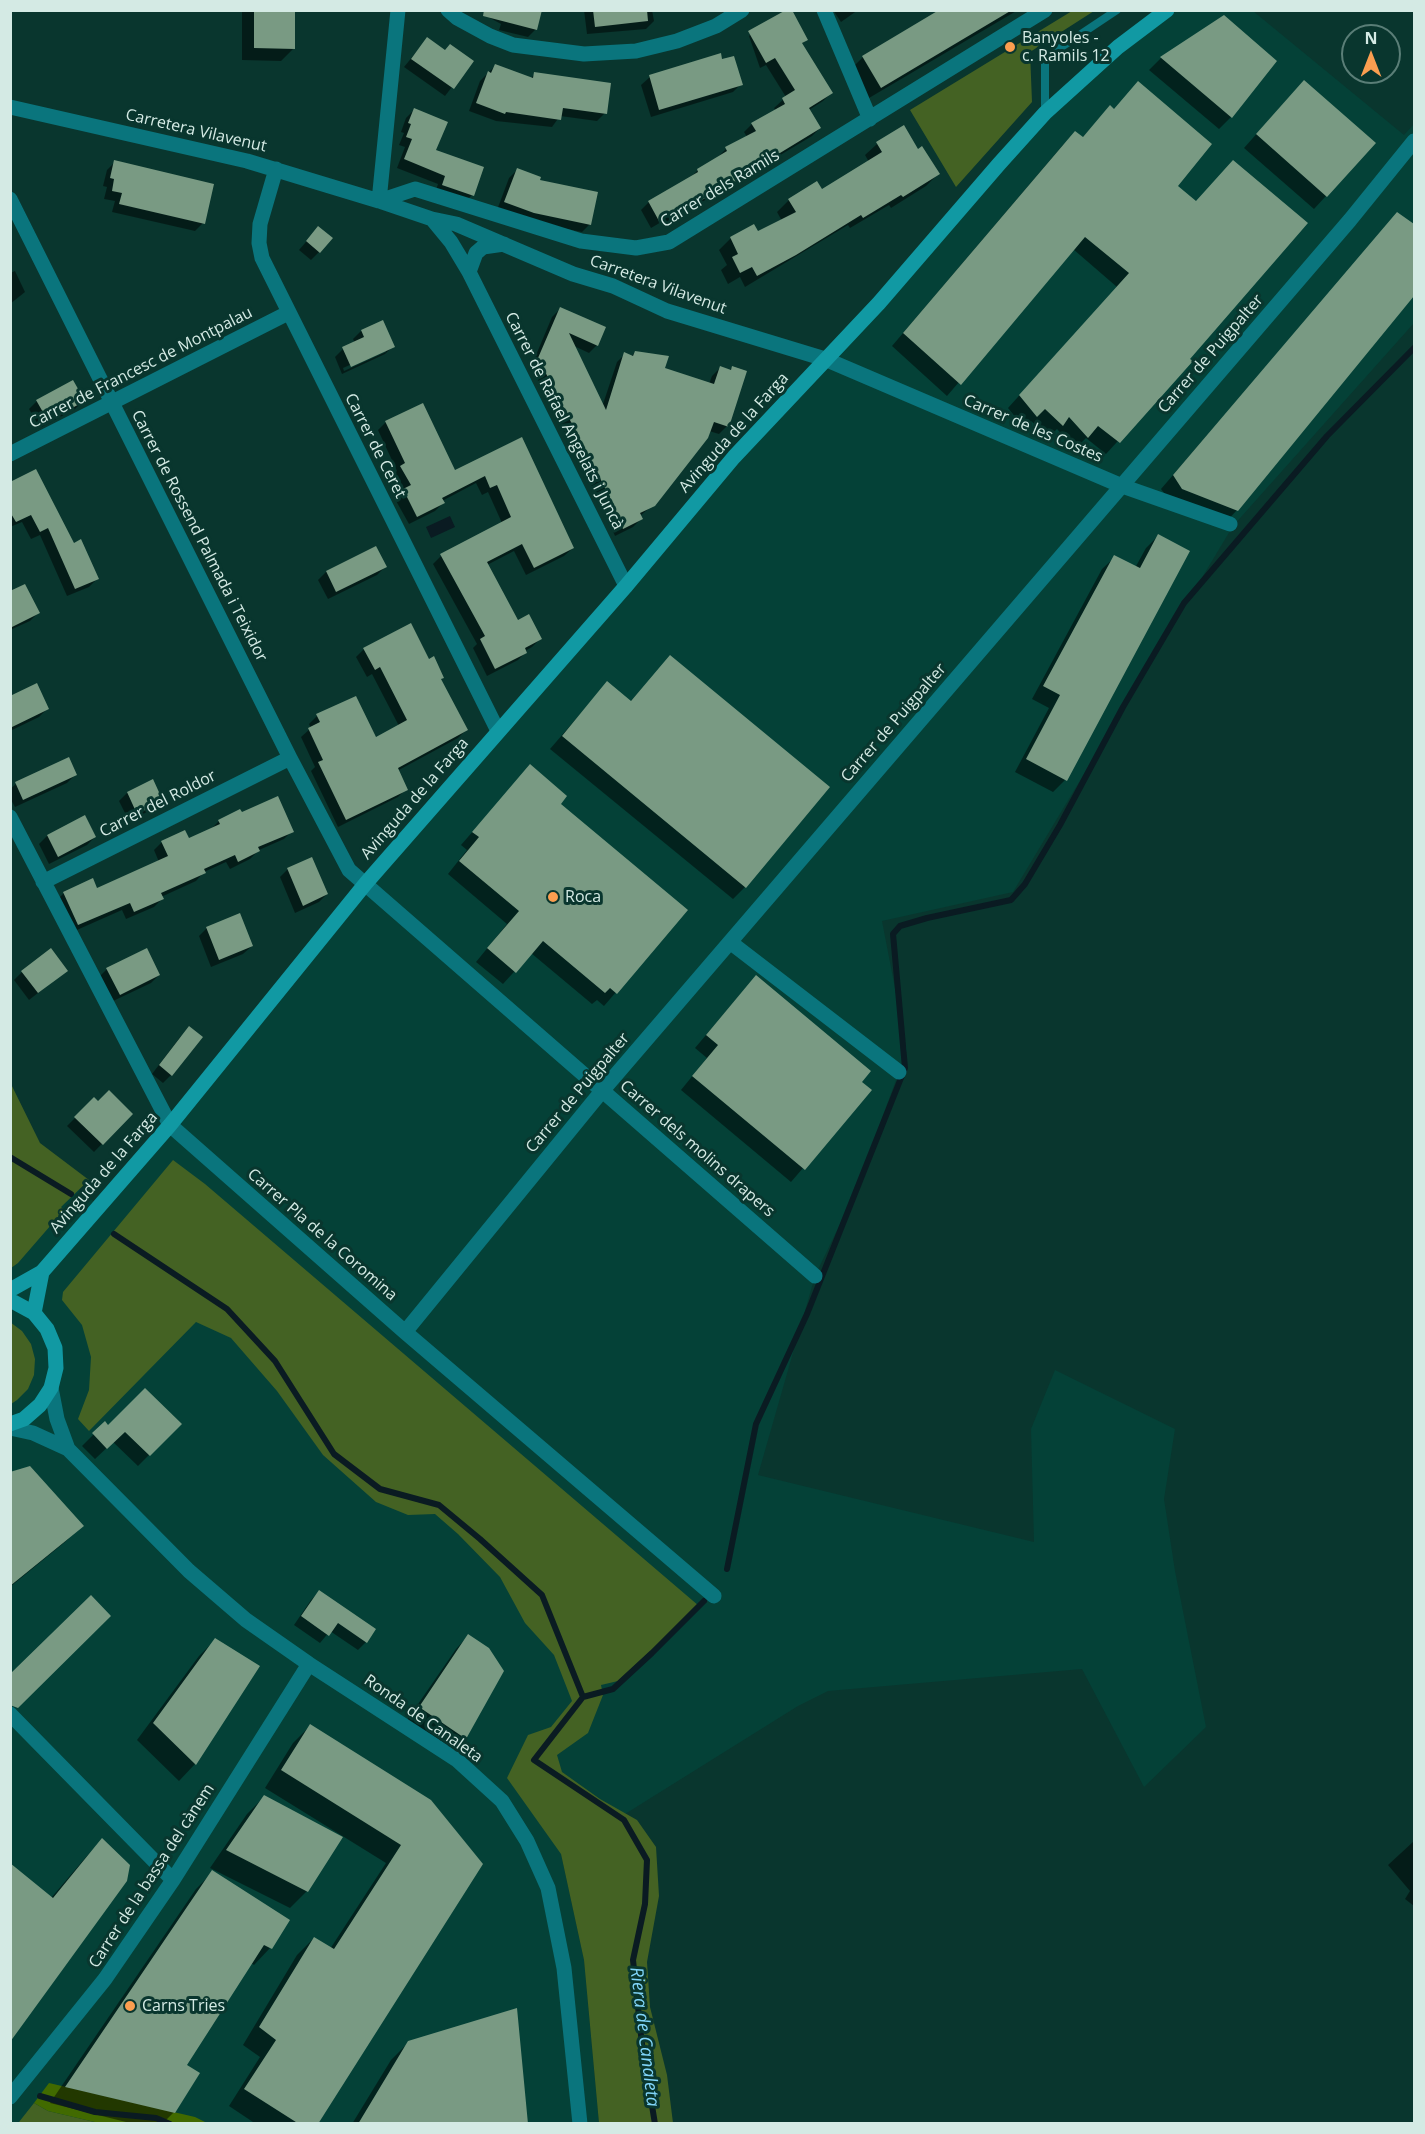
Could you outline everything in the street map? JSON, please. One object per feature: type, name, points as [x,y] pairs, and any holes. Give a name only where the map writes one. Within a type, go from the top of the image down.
[{"type":"street","points":[[379,201],[398,10]]},
{"type":"street","points":[[456,13],[513,45],[584,54],[636,51],[677,40],[716,26],[742,10]]},
{"type":"street","points":[[824,10],[870,119]]},
{"type":"street","name":"Carrer dels Ramils","points":[[379,201],[415,189],[581,241],[636,248],[669,242],[1045,10]]},
{"type":"street","points":[[825,359],[879,303],[1046,113],[1118,47],[1167,10]]},
{"type":"street","name":"Carretera Vilavenut","points":[[10,107],[208,151],[276,169],[432,219],[456,224],[573,274],[613,286],[667,311],[825,359]]},
{"type":"street","name":"Carrer de Puigpalter","points":[[405,1332],[602,1091],[1350,220],[1414,141]]},
{"type":"street","name":"Carrer de Ceret","points":[[276,169],[260,224],[259,243],[262,258],[498,731]]},
{"type":"street","name":"Carrer de Rossend Palmada i Teixidor","points":[[10,199],[290,758],[349,870],[366,883]]},
{"type":"street","name":"Carrer de Rafael Angelats i Juncà","points":[[432,219],[451,242],[469,272],[626,586]]},
{"type":"street","points":[[469,272],[476,253],[483,247],[504,244]]},
{"type":"street","name":"Carrer de Francesc de Montpalau","points":[[10,454],[288,313]]},
{"type":"street","name":"Carrer de les Costes","points":[[825,359],[1122,486],[1230,524]]},
{"type":"street","name":"Avinguda de la Farga","points":[[10,1290],[42,1272],[170,1125],[366,883],[626,586],[734,457],[825,359]]},
{"type":"street","name":"Carrer del Roldor","points":[[43,882],[290,758]]},
{"type":"street","name":"Carrer Pla de la Coromina","points":[[10,818],[170,1125],[405,1332],[714,1596]]},
{"type":"street","name":"Carrer dels molins drapers","points":[[366,883],[815,1276]]},
{"type":"street","points":[[730,942],[899,1071]]},
{"type":"street","points":[[34,1313],[42,1272]]},
{"type":"street","points":[[10,1300],[34,1313],[47,1329],[55,1348],[56,1368],[51,1388],[40,1405],[24,1419],[10,1426]]},
{"type":"street","name":"Ronda de Canaleta","points":[[51,1388],[57,1419],[68,1449]]},
{"type":"street","name":"Ronda de Canaleta","points":[[10,1426],[33,1433],[68,1449],[189,1571],[246,1620],[309,1664],[457,1760],[502,1801],[527,1840],[548,1888],[564,1968],[580,2124]]},
{"type":"street","name":"Carrer de la bassa del cànem","points":[[10,2097],[105,1979],[172,1880],[309,1664]]},
{"type":"street","points":[[10,1714],[172,1880]]},
{"type":"lane","points":[[1046,113],[1045,58],[1117,10]]},
{"type":"shaded area","points":[[1178,11],[1253,11],[1404,135],[1414,124],[1414,323],[1233,526],[1013,892],[882,921],[907,1050],[853,1197],[815,1276],[758,1475],[1034,1542],[1031,1429],[1055,1370],[1175,1429],[1164,1499],[1175,1571],[1206,1727],[1144,1787],[1082,1669],[828,1691],[798,1706],[561,1854],[584,1960],[599,2123],[11,2123],[10,1188],[60,1207],[79,1189],[98,1205],[825,359],[999,164],[1157,18]]},
{"type":"green space","points":[[1072,11],[1094,11],[1030,52],[1032,102],[956,187],[910,110]]},
{"type":"green space","points":[[10,1082],[40,1143],[89,1180],[61,1207],[64,1210],[11,1268]]},
{"type":"green space","points":[[173,1160],[205,1184],[699,1606],[618,1681],[601,1685],[603,1695],[588,1733],[557,1755],[562,1772],[600,1799],[637,1820],[656,1847],[659,1896],[647,1962],[650,2007],[667,2075],[673,2123],[599,2123],[584,1960],[561,1854],[507,1778],[528,1735],[551,1727],[572,1701],[554,1655],[525,1623],[500,1577],[435,1514],[408,1515],[376,1502],[323,1455],[277,1391],[231,1338],[196,1322],[89,1431],[78,1419],[89,1390],[91,1357],[82,1325],[62,1300],[63,1292]]},
{"type":"green space","points":[[10,1322],[22,1331],[31,1344],[35,1359],[34,1375],[28,1389],[11,1404]]},
{"type":"green space","points":[[49,2083],[195,2117],[207,2123],[99,2123],[48,2111],[34,2103]]},
{"type":"green space","points":[[34,2103],[48,2111],[99,2123],[19,2122]]},
{"type":"water","points":[[450,516],[455,527],[431,538],[426,527]]},
{"type":"building","points":[[254,10],[295,10],[295,49],[254,48]]},
{"type":"building","points":[[484,10],[542,10],[537,30],[483,16]]},
{"type":"building","points":[[593,10],[647,10],[648,21],[595,27]]},
{"type":"building","points":[[786,10],[792,10],[808,40],[802,43],[833,93],[809,108],[821,128],[757,167],[758,169],[698,202],[699,205],[674,219],[672,214],[659,221],[648,201],[698,172],[697,169],[727,151],[725,147],[756,131],[751,123],[785,104],[782,98],[795,90],[775,58],[766,63],[748,31]]},
{"type":"building","points":[[939,10],[1012,10],[881,88],[862,56]]},
{"type":"building","points":[[1224,15],[1277,61],[1232,118],[1160,57]]},
{"type":"building","points":[[427,37],[445,50],[450,44],[474,61],[454,89],[411,59]]},
{"type":"building","points":[[721,53],[722,59],[734,56],[743,85],[659,110],[649,75]]},
{"type":"building","points":[[495,64],[533,78],[534,72],[611,83],[607,114],[563,108],[561,120],[506,112],[505,114],[476,103],[488,71],[491,73]]},
{"type":"building","points":[[1304,80],[1376,143],[1327,197],[1256,134]]},
{"type":"building","points":[[1138,81],[1212,144],[1178,186],[1196,201],[1233,160],[1308,223],[1190,359],[1193,361],[1120,443],[1098,426],[1088,438],[1069,417],[1063,426],[1045,409],[1037,417],[1019,395],[1129,273],[1085,237],[961,385],[903,333],[1075,131],[1083,137],[1110,105],[1114,109]]},
{"type":"building","points":[[414,108],[448,122],[436,150],[484,167],[474,196],[442,185],[445,176],[404,159],[412,139],[406,137]]},
{"type":"building","points":[[904,125],[918,149],[922,146],[940,174],[863,218],[861,215],[757,276],[752,267],[740,273],[732,257],[738,254],[730,237],[754,224],[758,231],[796,212],[788,199],[817,181],[822,189],[882,152],[876,142]]},
{"type":"building","points":[[114,160],[214,184],[205,224],[119,204],[122,193],[112,191],[114,179],[110,178]]},
{"type":"building","points":[[517,168],[541,177],[540,180],[598,192],[591,225],[534,213],[504,202]]},
{"type":"building","points":[[1397,212],[1414,224],[1414,296],[1238,511],[1182,489],[1173,475]]},
{"type":"building","points":[[318,226],[333,238],[320,253],[306,241]]},
{"type":"building","points":[[560,307],[606,327],[598,346],[569,333],[606,410],[624,352],[633,356],[635,351],[669,356],[665,368],[714,384],[720,366],[731,370],[732,366],[747,371],[729,427],[714,422],[708,438],[655,506],[640,513],[643,519],[623,529],[604,486],[538,358]]},
{"type":"building","points":[[383,320],[395,347],[351,367],[342,347],[364,337],[361,330]]},
{"type":"building","points":[[73,380],[85,401],[48,421],[36,400]]},
{"type":"building","points":[[423,403],[455,470],[522,437],[574,548],[534,568],[522,544],[487,562],[518,620],[529,614],[542,639],[525,648],[527,653],[495,669],[480,639],[485,636],[440,554],[511,517],[497,485],[490,488],[485,476],[442,498],[445,503],[417,517],[403,489],[411,485],[400,466],[405,463],[385,421]]},
{"type":"building","points":[[36,469],[74,543],[81,539],[99,579],[75,589],[48,528],[40,532],[31,515],[16,522],[10,512],[10,482]]},
{"type":"building","points":[[1158,534],[1190,551],[1067,781],[1026,759],[1060,695],[1043,686],[1114,555],[1140,568]]},
{"type":"building","points":[[376,546],[387,567],[336,592],[326,571]]},
{"type":"building","points":[[25,584],[40,613],[10,628],[10,591]]},
{"type":"building","points":[[411,623],[429,659],[434,656],[444,678],[441,679],[468,730],[398,768],[408,790],[346,820],[318,762],[323,760],[308,728],[320,722],[316,714],[356,696],[376,737],[407,720],[380,667],[375,670],[363,648]]},
{"type":"building","points":[[670,655],[830,787],[746,888],[562,736],[607,681],[631,701]]},
{"type":"building","points":[[37,683],[49,709],[10,728],[10,696]]},
{"type":"building","points":[[69,757],[77,775],[23,800],[15,782]]},
{"type":"building","points":[[530,764],[567,796],[561,804],[688,910],[617,994],[610,988],[605,993],[543,941],[516,973],[487,948],[519,911],[459,861],[479,837],[472,832]]},
{"type":"building","points":[[153,779],[163,801],[137,814],[127,792]]},
{"type":"building","points":[[278,796],[294,832],[258,847],[260,851],[238,862],[235,855],[204,869],[206,873],[161,893],[164,899],[134,912],[130,903],[78,925],[63,892],[93,878],[97,888],[168,856],[161,841],[185,830],[189,838],[220,824],[218,820],[240,809],[242,812]]},
{"type":"building","points":[[85,815],[96,837],[58,857],[47,835]]},
{"type":"building","points":[[312,857],[328,894],[303,906],[287,868]]},
{"type":"building","points":[[240,913],[253,946],[219,960],[206,927]]},
{"type":"building","points":[[51,948],[68,971],[38,993],[21,971]]},
{"type":"building","points":[[147,948],[160,975],[120,995],[106,968]]},
{"type":"building","points":[[756,975],[871,1071],[862,1082],[872,1090],[805,1170],[692,1076],[718,1045],[706,1035]]},
{"type":"building","points":[[189,1026],[203,1037],[172,1076],[159,1065]]},
{"type":"building","points":[[109,1090],[133,1114],[103,1145],[74,1117],[94,1097],[98,1101]]},
{"type":"building","points":[[145,1388],[182,1424],[150,1456],[125,1432],[107,1449],[92,1433],[105,1421],[108,1425]]},
{"type":"building","points":[[30,1466],[84,1526],[10,1586],[10,1472]]},
{"type":"building","points":[[319,1590],[376,1629],[367,1643],[338,1623],[329,1636],[301,1616]]},
{"type":"building","points":[[91,1595],[111,1616],[18,1708],[10,1705],[10,1674]]},
{"type":"building","points":[[468,1634],[489,1648],[504,1671],[466,1739],[419,1707]]},
{"type":"building","points":[[215,1638],[260,1666],[196,1765],[153,1723]]},
{"type":"building","points":[[310,1724],[431,1800],[483,1864],[318,2124],[299,2124],[244,2089],[276,2040],[259,2027],[314,1937],[334,1949],[401,1845],[281,1770]]},
{"type":"building","points":[[264,1795],[343,1837],[308,1892],[226,1850]]},
{"type":"building","points":[[102,1838],[130,1865],[127,1881],[10,2042],[10,1863],[53,1898]]},
{"type":"building","points":[[212,1870],[290,1920],[272,1949],[264,1945],[187,2065],[200,2073],[175,2113],[65,2087]]},
{"type":"building","points":[[517,2008],[528,2124],[358,2124],[408,2041]]},
{"type":"waterway","points":[[727,1569],[756,1424],[807,1314],[905,1068],[893,934],[900,926],[927,918],[1011,900],[1025,884],[1060,825],[1123,707],[1184,603],[1327,436],[1414,348]]},
{"type":"waterway","name":"Riera de Canaleta","points":[[10,1157],[71,1194]]},
{"type":"waterway","name":"Riera de Canaleta","points":[[114,1234],[227,1309],[275,1361],[334,1454],[380,1489],[439,1505],[542,1595],[583,1697],[534,1760],[624,1820],[647,1860],[645,1904],[633,1960],[642,2044],[655,2124]]},
{"type":"waterway","points":[[583,1697],[613,1689],[704,1601]]},
{"type":"waterway","points":[[40,2096],[95,2112],[156,2118],[170,2124]]},
{"type":"place","name":"Banyoles - c. Ramils 12","points":[[1010,47]]},
{"type":"place","name":"Roca","points":[[553,897]]},
{"type":"place","name":"Carns Tries","points":[[130,2006]]}]
